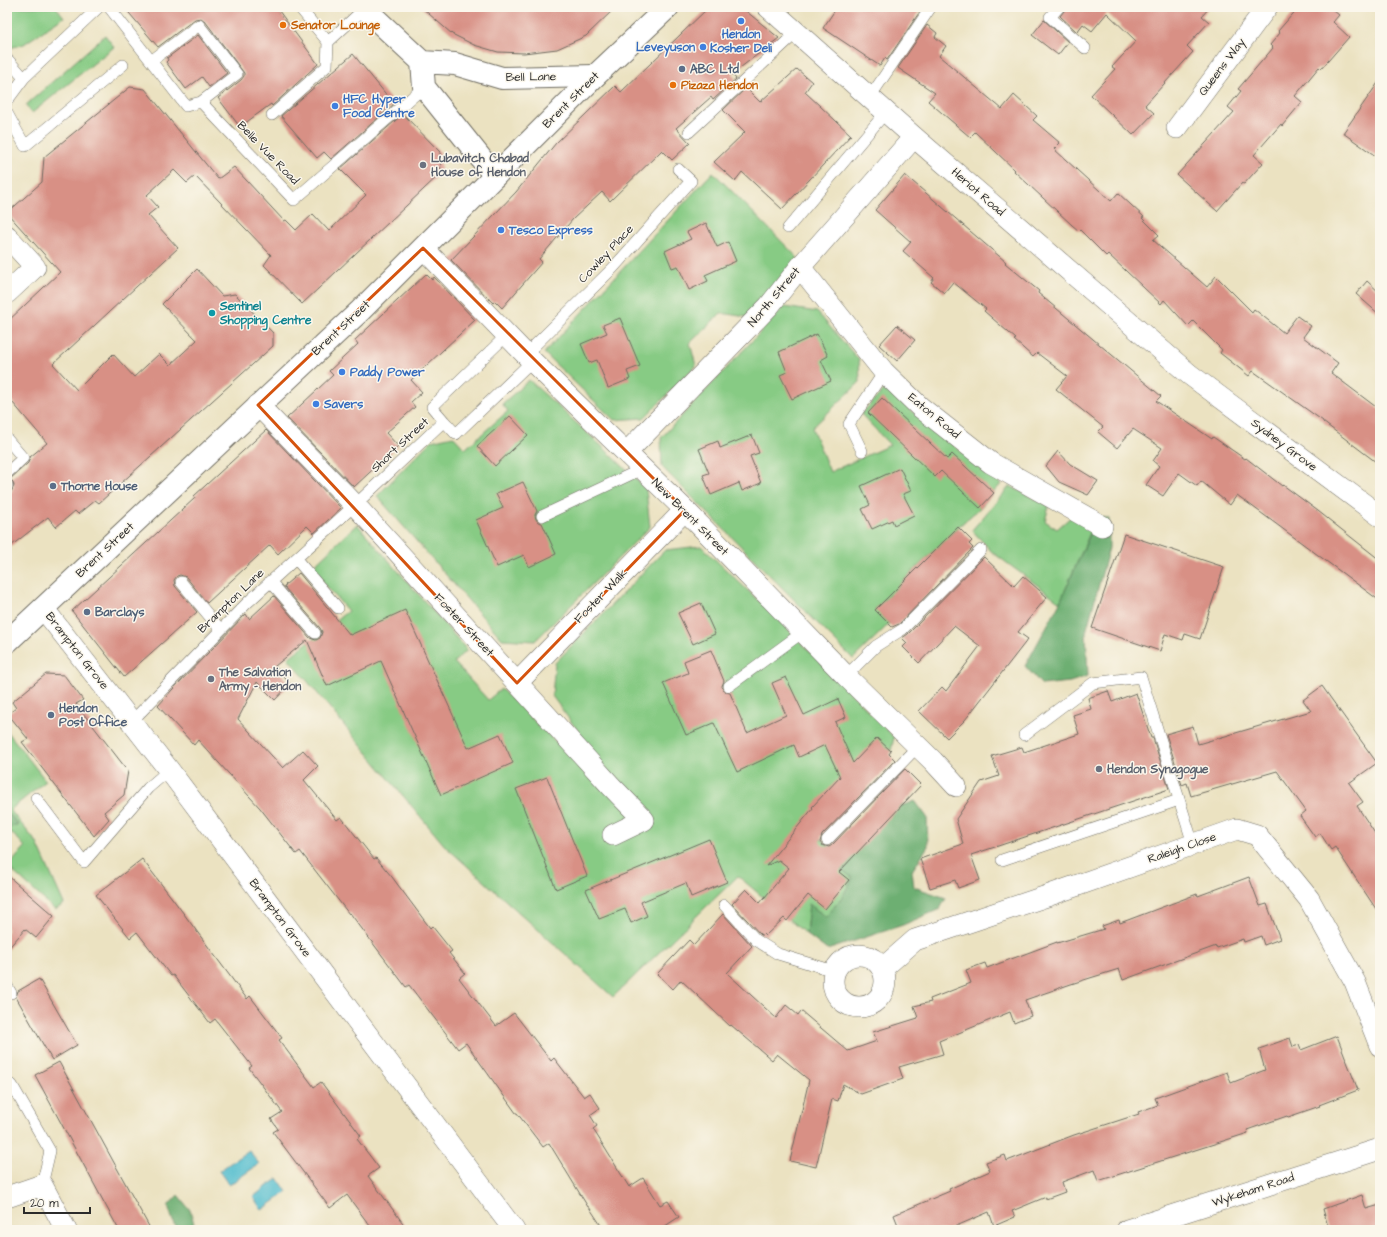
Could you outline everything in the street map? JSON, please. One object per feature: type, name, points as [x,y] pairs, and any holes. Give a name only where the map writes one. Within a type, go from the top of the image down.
[{"type":"main road","name":"Brent Street","points":[[7,642],[360,311],[595,76],[668,7]]},
{"type":"main road","points":[[363,8],[422,62],[424,87],[495,176]]},
{"type":"main road","name":"Bell Lane","points":[[422,62],[455,64],[502,78],[595,76]]},
{"type":"street","name":"Heriot Road","points":[[768,7],[914,137],[1189,374]]},
{"type":"street","name":"Queens Way","points":[[1178,128],[1267,7]]},
{"type":"street","name":"North Street","points":[[627,452],[769,306],[800,267],[914,137]]},
{"type":"street","points":[[7,236],[35,267],[7,293]]},
{"type":"street","name":"New Brent Street","points":[[423,248],[507,335],[685,510],[846,676],[934,760],[956,786]]},
{"type":"street","name":"Eaton Road","points":[[800,267],[884,372],[920,406],[990,463],[1102,526]]},
{"type":"street","name":"Sydney Grove","points":[[1189,374],[1380,516]]},
{"type":"street","name":"Foster Street","points":[[258,405],[355,506],[611,786],[644,820],[613,835]]},
{"type":"street","name":"Foster Walk","points":[[517,683],[685,510]]},
{"type":"street","name":"Brampton Grove","points":[[43,608],[132,721],[514,1230]]},
{"type":"street","name":"Raleigh Close","points":[[883,968],[915,940],[1047,896],[1237,828],[1258,835],[1309,899],[1355,982],[1380,1046]]},
{"type":"street","points":[[861,954],[870,956],[883,968],[886,977],[882,995],[876,1002],[867,1006],[858,1007],[846,1004],[839,998],[834,989],[832,980],[834,970],[843,959],[851,955],[861,954]]},
{"type":"street","name":"Wykeham Road","points":[[1127,1230],[1380,1149]]},
{"type":"street","points":[[7,1197],[42,1185],[66,1230]]},
{"type":"lane","points":[[7,101],[24,78],[99,7]]},
{"type":"lane","points":[[109,7],[151,61],[186,106],[201,102],[237,74],[199,25],[151,61]]},
{"type":"lane","points":[[272,115],[327,66],[328,42],[299,7]]},
{"type":"lane","points":[[870,98],[931,7]]},
{"type":"lane","points":[[1059,7],[1050,18],[1085,48]]},
{"type":"lane","points":[[328,42],[363,8]]},
{"type":"lane","points":[[689,132],[797,32]]},
{"type":"lane","points":[[7,62],[9,61],[24,78]]},
{"type":"lane","points":[[7,113],[25,146],[123,65]]},
{"type":"lane","name":"Belle Vue Road","points":[[201,102],[294,200],[424,87]]},
{"type":"lane","points":[[788,228],[886,112]]},
{"type":"lane","name":"Cowley Place","points":[[529,357],[691,182],[678,170]]},
{"type":"lane","points":[[444,422],[432,407],[507,335]]},
{"type":"lane","name":"Short Street","points":[[355,506],[444,422],[456,434],[529,357]]},
{"type":"lane","points":[[862,451],[849,424],[884,372]]},
{"type":"lane","points":[[7,439],[23,458],[7,473]]},
{"type":"lane","points":[[542,516],[642,469]]},
{"type":"lane","name":"Brampton Lane","points":[[132,721],[220,629],[270,581],[355,506]]},
{"type":"lane","points":[[846,676],[876,646],[903,629],[981,550]]},
{"type":"lane","points":[[296,559],[338,608]]},
{"type":"lane","points":[[270,581],[315,633]]},
{"type":"lane","points":[[181,582],[220,629]]},
{"type":"lane","points":[[729,686],[803,632]]},
{"type":"lane","points":[[1024,735],[1093,683],[1141,677],[1193,844]]},
{"type":"lane","points":[[827,840],[918,746]]},
{"type":"lane","points":[[36,798],[84,862],[148,788],[169,770]]},
{"type":"lane","points":[[1002,860],[1179,800]]},
{"type":"lane","points":[[724,905],[756,940],[778,954],[834,970]]},
{"type":"lane","points":[[12,1085],[50,1152],[42,1185]]},
{"type":"highlighted area","points":[[423,248],[685,510],[517,683],[258,405]]},
{"type":"green space","points":[[7,7],[56,7],[64,17],[24,44],[7,49]]},
{"type":"green space","points":[[105,35],[114,47],[32,113],[26,105]]},
{"type":"green space","points":[[713,172],[798,258],[746,317],[721,313],[690,343],[696,366],[644,418],[614,420],[544,353]]},
{"type":"green space","points":[[784,307],[817,312],[859,360],[860,382],[812,428],[830,472],[890,445],[861,414],[885,389],[1001,484],[980,508],[958,527],[875,609],[889,624],[853,659],[662,467],[661,438]]},
{"type":"green space","points":[[529,380],[607,451],[646,489],[650,527],[535,641],[502,639],[377,496],[431,441],[453,436],[465,449],[508,411],[502,404]]},
{"type":"green space","points":[[1010,486],[1049,506],[1045,521],[1057,529],[1073,515],[1093,526],[1060,602],[992,552],[972,530]]},
{"type":"green space","points":[[1098,516],[1109,519],[1109,548],[1086,632],[1088,676],[1070,682],[1042,685],[1025,666],[1060,602]]},
{"type":"green space","points":[[357,524],[467,650],[454,662],[488,700],[501,689],[577,762],[592,750],[552,696],[555,663],[665,550],[701,546],[778,619],[894,737],[891,751],[826,820],[816,834],[835,852],[839,868],[853,878],[842,897],[826,917],[809,904],[806,934],[738,876],[613,997],[445,846],[288,658],[348,611],[311,568]]},
{"type":"green space","points":[[7,731],[46,781],[10,810],[37,843],[64,904],[55,910],[8,867],[25,847],[7,829],[18,824],[7,812]]},
{"type":"green space","points":[[915,801],[927,817],[928,846],[912,871],[914,887],[946,898],[940,909],[903,925],[827,950],[806,934],[809,904],[826,917],[842,897],[853,878],[839,868],[888,811]]},
{"type":"green space","points":[[7,812],[18,824],[7,829]]},
{"type":"green space","points":[[178,1195],[190,1210],[196,1230],[176,1230],[168,1206]]},
{"type":"water","points":[[249,1150],[259,1164],[229,1185],[219,1171]]},
{"type":"water","points":[[278,1178],[287,1192],[262,1210],[253,1197]]},
{"type":"building","points":[[124,7],[276,7],[318,64],[272,106],[271,104],[240,127],[218,98],[241,80],[244,73],[205,21],[201,18],[195,19],[158,47]]},
{"type":"building","points":[[421,7],[616,7],[586,36],[557,49],[524,53],[498,52],[474,45],[452,34]]},
{"type":"building","points":[[709,7],[741,7],[779,38],[732,74],[736,79],[713,100],[711,97],[676,128],[690,143],[672,160],[662,150],[610,201],[602,192],[573,219],[539,259],[542,262],[502,308],[495,301],[493,303],[451,260],[516,192],[556,143],[615,86],[621,92]]},
{"type":"building","points":[[837,7],[923,7],[887,60],[885,58],[880,66],[823,28]]},
{"type":"building","points":[[1066,7],[1210,7],[1202,16],[1209,22],[1187,46],[1193,52],[1145,105],[1154,113],[1133,135],[1091,95],[1115,69],[1112,67],[1136,41],[1107,13],[1092,31],[1083,24],[1077,32],[1060,16]]},
{"type":"building","points":[[1299,7],[1329,7],[1339,15],[1333,22],[1349,37],[1321,69],[1319,67],[1295,96],[1302,102],[1282,126],[1281,124],[1254,155],[1263,163],[1244,184],[1242,183],[1217,211],[1177,175],[1234,112],[1228,107],[1241,91],[1238,89],[1273,48],[1270,45],[1280,33],[1278,31]]},
{"type":"building","points":[[1044,20],[1068,42],[1058,55],[1032,35]]},
{"type":"building","points":[[927,25],[937,33],[935,37],[946,46],[939,56],[1002,109],[1014,95],[1037,116],[1033,120],[1060,143],[1054,149],[1111,201],[1118,193],[1144,217],[1142,218],[1159,235],[1153,240],[1207,287],[1216,276],[1252,312],[1254,309],[1284,333],[1297,316],[1311,326],[1303,337],[1338,363],[1331,373],[1380,410],[1380,465],[1323,421],[1253,371],[1249,376],[1220,353],[1222,350],[1193,321],[1188,326],[1164,300],[1161,304],[1108,254],[1106,256],[1080,230],[1079,231],[1072,225],[975,132],[970,137],[928,101],[935,93],[898,68]]},
{"type":"building","points":[[198,35],[227,73],[209,87],[202,77],[186,89],[166,62],[168,60],[167,58]]},
{"type":"building","name":"HFC Hyper Food Centre","points":[[353,54],[394,104],[331,159],[324,152],[317,158],[281,116]]},
{"type":"building","points":[[797,69],[812,82],[805,92],[851,135],[782,209],[742,172],[735,181],[714,162],[745,132],[723,110],[746,88],[760,102]]},
{"type":"building","points":[[1380,80],[1380,159],[1343,133]]},
{"type":"building","points":[[130,87],[145,89],[218,179],[234,167],[284,221],[286,220],[296,230],[313,214],[329,231],[366,195],[340,169],[403,114],[440,152],[441,173],[302,304],[264,265],[271,255],[195,176],[187,183],[174,170],[147,195],[158,207],[148,215],[178,248],[53,364],[77,390],[113,354],[134,377],[159,354],[170,365],[197,340],[162,304],[197,269],[222,296],[235,294],[273,333],[273,346],[99,503],[95,500],[78,514],[75,511],[56,527],[48,517],[7,549],[7,493],[11,492],[14,486],[10,479],[28,463],[30,457],[47,443],[7,396],[7,322],[60,272],[7,213],[42,182],[44,157]]},
{"type":"building","points":[[905,175],[1039,291],[1038,293],[1161,396],[1156,401],[1212,439],[1213,437],[1245,459],[1246,458],[1282,486],[1283,485],[1318,511],[1380,560],[1380,601],[1237,495],[1230,505],[1201,481],[1197,486],[1179,473],[1163,496],[1146,485],[1159,466],[1153,461],[1162,448],[1133,429],[1117,448],[1098,432],[1103,427],[1056,389],[1067,376],[1037,353],[1033,357],[1014,340],[1016,339],[984,311],[986,309],[953,282],[944,293],[931,282],[934,278],[903,251],[911,242],[875,210]]},
{"type":"building","points":[[706,223],[717,247],[728,242],[736,261],[705,275],[708,281],[689,290],[678,266],[672,268],[665,251],[691,239],[687,232]]},
{"type":"building","points":[[426,274],[432,280],[434,277],[475,320],[411,380],[422,392],[411,402],[415,407],[386,433],[398,446],[354,487],[287,418],[333,375],[329,371],[358,344],[355,340]]},
{"type":"building","points":[[1367,281],[1380,293],[1380,315],[1356,294]]},
{"type":"building","points":[[620,318],[640,366],[627,371],[630,379],[608,388],[597,360],[589,363],[581,344],[607,333],[603,325]]},
{"type":"building","points":[[897,325],[915,340],[897,361],[879,345]]},
{"type":"building","points":[[817,334],[828,356],[821,360],[831,381],[792,399],[780,375],[787,372],[779,352]]},
{"type":"building","points":[[882,398],[947,459],[952,454],[994,493],[980,508],[941,471],[935,477],[868,413]]},
{"type":"building","points":[[510,416],[528,435],[495,466],[477,446]]},
{"type":"building","points":[[266,430],[341,508],[314,533],[307,526],[278,554],[270,545],[207,603],[186,577],[180,575],[177,576],[174,580],[175,586],[197,612],[124,677],[72,611],[195,498],[194,496]]},
{"type":"building","points":[[752,435],[759,453],[750,456],[761,483],[742,491],[739,483],[711,495],[703,475],[709,473],[699,449],[718,441],[720,448]]},
{"type":"building","points":[[1058,451],[1070,464],[1098,481],[1088,495],[1059,482],[1046,466]]},
{"type":"building","points":[[900,468],[911,491],[903,494],[914,515],[894,525],[892,520],[872,529],[862,509],[870,505],[861,486]]},
{"type":"building","points":[[523,482],[537,511],[535,515],[536,519],[538,522],[542,523],[556,554],[529,567],[524,555],[497,567],[476,520],[503,508],[496,494]]},
{"type":"building","points":[[958,527],[972,541],[969,544],[973,548],[899,624],[892,627],[875,610]]},
{"type":"building","points":[[1124,534],[1224,567],[1200,639],[1185,634],[1183,640],[1165,634],[1160,651],[1092,628]]},
{"type":"building","points":[[984,557],[1014,586],[1023,576],[1047,597],[1018,632],[1028,639],[965,720],[947,738],[919,711],[942,687],[946,691],[980,646],[954,626],[919,663],[903,647],[907,643],[902,638],[908,634]]},
{"type":"building","points":[[299,573],[350,635],[405,610],[468,748],[500,734],[513,763],[441,795],[381,661],[327,686],[307,640],[275,666],[290,684],[275,700],[257,682],[238,719],[283,768],[303,750],[318,766],[304,780],[337,820],[341,817],[374,859],[376,858],[392,877],[430,928],[432,926],[452,951],[449,953],[465,973],[459,978],[496,1026],[514,1013],[551,1061],[554,1058],[584,1097],[590,1093],[600,1108],[590,1115],[597,1126],[593,1129],[629,1187],[643,1178],[660,1205],[668,1201],[679,1217],[659,1230],[604,1230],[588,1207],[549,1143],[543,1147],[516,1113],[466,1043],[458,1049],[409,985],[406,987],[350,913],[349,914],[300,851],[296,854],[260,808],[198,740],[194,745],[158,706],[246,614],[249,619],[274,596],[310,638],[316,640],[320,638],[322,632],[320,628],[284,587]]},
{"type":"building","points":[[701,603],[715,634],[693,644],[678,613]]},
{"type":"building","points":[[711,650],[724,681],[722,686],[723,690],[730,693],[747,733],[786,715],[772,683],[786,677],[804,715],[838,699],[846,717],[835,722],[853,763],[877,738],[891,751],[889,754],[895,760],[822,835],[820,842],[822,845],[829,847],[832,845],[905,769],[921,785],[839,872],[849,880],[825,909],[808,895],[787,921],[784,918],[765,936],[763,934],[761,935],[732,904],[746,889],[760,903],[789,868],[779,860],[766,866],[813,808],[812,807],[840,777],[825,745],[799,757],[794,745],[737,772],[714,723],[686,735],[663,683],[688,673],[684,661]]},
{"type":"building","points":[[46,674],[64,675],[83,700],[76,704],[128,771],[124,795],[104,812],[109,819],[94,836],[22,742],[28,739],[8,714],[16,708],[12,702]]},
{"type":"building","points":[[1322,686],[1377,763],[1349,783],[1363,802],[1357,806],[1380,841],[1380,915],[1335,847],[1331,850],[1320,833],[1315,837],[1300,816],[1306,811],[1277,771],[1191,796],[1187,783],[1182,785],[1166,734],[1193,726],[1198,744],[1311,711],[1303,700]]},
{"type":"building","name":"Hendon Synagogue","points":[[1108,691],[1112,702],[1136,693],[1151,738],[1153,738],[1169,789],[971,855],[980,880],[958,888],[955,880],[930,888],[920,859],[963,844],[956,819],[981,782],[999,776],[992,756],[1022,747],[1024,752],[1079,734],[1073,715],[1091,709],[1088,698]]},
{"type":"building","points":[[547,777],[587,876],[556,889],[516,789]]},
{"type":"building","points":[[709,839],[727,882],[691,897],[686,883],[641,902],[647,916],[631,923],[625,909],[599,919],[586,890]]},
{"type":"building","points":[[142,859],[247,999],[250,996],[282,1038],[279,1040],[314,1087],[321,1082],[361,1136],[357,1139],[379,1168],[368,1176],[408,1230],[373,1230],[347,1195],[330,1208],[273,1132],[278,1129],[271,1119],[282,1112],[249,1068],[252,1066],[215,1019],[210,1023],[137,932],[130,938],[96,895]]},
{"type":"building","points":[[7,875],[54,916],[36,938],[25,929],[7,950]]},
{"type":"building","points":[[1249,877],[1260,906],[1267,904],[1280,939],[1264,945],[1261,936],[1244,942],[1243,939],[1217,948],[1216,946],[1123,980],[1119,969],[1071,984],[1025,1000],[1031,1016],[1014,1023],[1010,1012],[939,1041],[943,1054],[899,1067],[903,1079],[861,1094],[843,1084],[838,1101],[832,1099],[816,1167],[790,1161],[809,1080],[777,1054],[772,1060],[731,1025],[730,1026],[681,980],[673,989],[657,974],[689,940],[694,945],[723,914],[752,946],[727,973],[776,1018],[786,1005],[798,1015],[801,1011],[848,1051],[877,1041],[873,1032],[918,1018],[914,1006],[931,1002],[930,999],[971,983],[966,970],[985,963],[987,968],[1057,942],[1104,929],[1102,926],[1119,920],[1120,923],[1197,894],[1198,896]]},
{"type":"building","points":[[39,979],[77,1045],[52,1060],[16,997],[18,991]]},
{"type":"building","points":[[1337,1036],[1358,1090],[1319,1105],[1320,1106],[1247,1130],[1248,1133],[1098,1181],[1094,1170],[1062,1182],[1065,1192],[1046,1199],[1046,1197],[1012,1211],[1015,1217],[994,1226],[989,1212],[947,1230],[900,1230],[894,1215],[950,1191],[949,1189],[990,1171],[986,1162],[1005,1155],[1007,1161],[1074,1135],[1139,1114],[1138,1112],[1158,1105],[1155,1098],[1227,1072],[1231,1083],[1265,1070],[1259,1049],[1290,1038],[1293,1047],[1299,1045],[1301,1050]]},
{"type":"building","points":[[59,1062],[151,1230],[119,1230],[35,1075]]},
{"type":"building","points":[[1362,1195],[1366,1209],[1380,1205],[1380,1230],[1329,1230],[1323,1209]]},
{"type":"place","name":"Hendon Kosher Deli","points":[[741,21]]},
{"type":"place","name":"Senator Lounge","points":[[283,25]]},
{"type":"place","name":"Leveyuson","points":[[703,47]]},
{"type":"place","name":"ABC Ltd","points":[[682,69]]},
{"type":"place","name":"Pizaza Hendon","points":[[673,85]]},
{"type":"place","name":"HFC Hyper Food Centre","points":[[335,106]]},
{"type":"place","name":"Lubavitch Chabad House of Hendon","points":[[423,165]]},
{"type":"place","name":"Tesco Express","points":[[501,230]]},
{"type":"place","name":"Sentinel Shopping Centre","points":[[212,313]]},
{"type":"place","name":"Paddy Power","points":[[342,372]]},
{"type":"place","name":"Savers","points":[[316,404]]},
{"type":"place","name":"Thorne House","points":[[53,486]]},
{"type":"place","name":"Barclays","points":[[87,612]]},
{"type":"place","name":"The Salvation Army - Hendon","points":[[211,679]]},
{"type":"place","name":"Hendon Post Office","points":[[51,715]]},
{"type":"place","name":"Hendon Synagogue","points":[[1099,769]]}]
